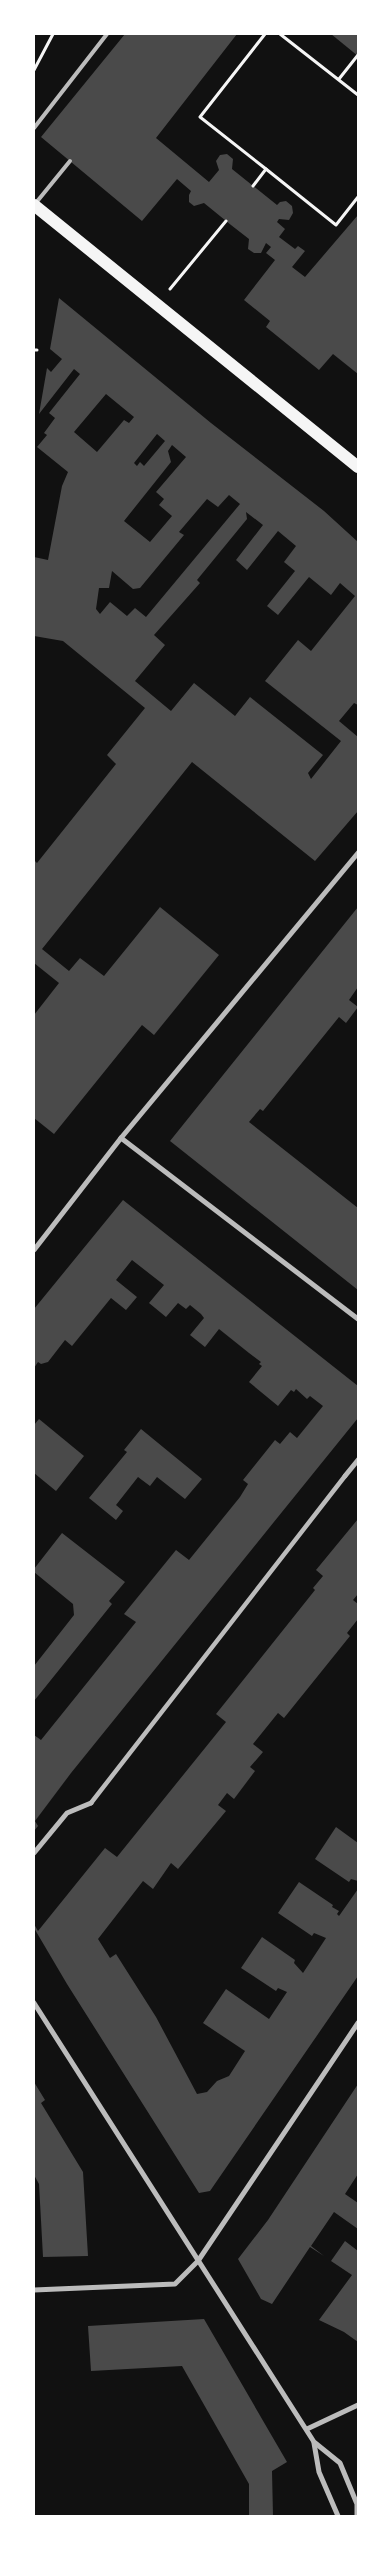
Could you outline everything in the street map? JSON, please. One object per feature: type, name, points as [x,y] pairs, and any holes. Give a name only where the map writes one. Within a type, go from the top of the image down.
[{"type":"main road","points":[[34,205],[358,467]]},
{"type":"street","points":[[34,1250],[121,1138],[358,853]]},
{"type":"street","points":[[121,1138],[358,1319]]},
{"type":"street","points":[[34,1853],[67,1813],[91,1802],[358,1460]]},
{"type":"street","points":[[34,2003],[307,2429],[314,2442],[319,2472],[338,2516]]},
{"type":"street","points":[[34,2290],[176,2284],[198,2261],[358,2023]]},
{"type":"street","points":[[307,2429],[358,2405]]},
{"type":"street","points":[[314,2442],[340,2463],[358,2504],[357,2516]]},
{"type":"lane","points":[[34,128],[107,34]]},
{"type":"lane","points":[[34,205],[70,161]]},
{"type":"path","points":[[34,70],[53,34]]},
{"type":"path","points":[[265,34],[200,117],[336,225],[358,197]]},
{"type":"path","points":[[280,34],[358,95]]},
{"type":"path","points":[[339,79],[358,56]]},
{"type":"path","points":[[253,186],[266,169]]},
{"type":"path","points":[[158,306],[226,221]]},
{"type":"building","points":[[125,34],[237,34],[156,138],[209,182],[219,170],[216,161],[220,155],[227,154],[233,159],[232,169],[277,205],[280,202],[286,201],[292,206],[293,213],[289,220],[279,219],[277,222],[285,229],[279,237],[295,249],[298,246],[305,251],[292,267],[305,277],[358,215],[358,374],[333,354],[319,370],[266,327],[270,321],[244,300],[275,260],[266,253],[271,247],[266,243],[261,253],[254,253],[248,249],[249,239],[204,203],[194,206],[189,202],[191,191],[177,179],[142,221],[41,137]]},
{"type":"building","points":[[331,34],[358,34],[358,56]]},
{"type":"building","points":[[59,298],[211,423],[324,511],[358,542],[358,705],[354,703],[339,721],[358,737],[358,811],[315,861],[192,762],[42,949],[69,971],[80,958],[104,976],[160,907],[219,955],[154,1035],[142,1025],[54,1134],[34,1118],[34,1015],[59,983],[34,963],[34,860],[37,863],[116,764],[107,755],[145,708],[63,641],[34,636],[34,557],[48,560],[62,486],[68,472],[37,447],[47,435],[44,433],[55,418],[49,413],[80,374],[74,369],[39,414],[47,368],[51,372],[62,359],[50,349]],"holes":[[[106,394],[134,417],[129,423],[124,420],[97,452],[74,432]],[[157,434],[165,441],[144,466],[140,462],[137,466],[134,463]],[[172,445],[186,457],[156,492],[164,499],[159,505],[172,516],[150,542],[124,521],[171,462],[168,451]],[[229,495],[240,504],[146,617],[135,608],[127,616],[110,602],[100,614],[96,609],[99,588],[109,588],[112,571],[133,589],[140,588],[184,535],[179,532],[207,499],[218,507]],[[246,512],[263,525],[236,560],[247,570],[278,531],[296,546],[284,562],[295,571],[267,606],[278,615],[309,577],[331,595],[340,583],[355,596],[311,651],[298,640],[265,681],[341,741],[311,779],[308,773],[323,755],[250,697],[235,716],[194,683],[171,711],[135,681],[165,645],[154,635],[200,583],[197,580],[247,519]]]},
{"type":"building","points":[[358,907],[358,987],[349,1000],[358,1007],[346,1023],[339,1017],[263,1111],[260,1109],[249,1122],[358,1208],[358,1290],[170,1141]]},
{"type":"building","points":[[123,1200],[358,1386],[358,1418],[71,1773],[35,1821],[38,1826],[34,1831],[34,1735],[41,1740],[136,1622],[124,1614],[176,1550],[189,1560],[240,1497],[248,1484],[243,1480],[275,1440],[280,1444],[290,1432],[297,1438],[323,1406],[310,1396],[307,1399],[296,1389],[294,1392],[291,1390],[278,1406],[249,1382],[262,1366],[259,1364],[261,1362],[219,1329],[205,1347],[190,1335],[204,1318],[190,1305],[186,1309],[178,1303],[166,1317],[149,1303],[164,1285],[132,1260],[116,1280],[137,1297],[126,1310],[111,1298],[72,1346],[65,1340],[48,1362],[41,1364],[38,1362],[34,1368],[34,1309]]},
{"type":"building","points":[[39,1419],[84,1456],[56,1491],[34,1473],[34,1425]]},
{"type":"building","points":[[141,1429],[202,1479],[185,1499],[157,1477],[150,1486],[138,1477],[116,1505],[123,1511],[116,1520],[89,1498],[127,1452],[124,1450]]},
{"type":"building","points":[[358,1519],[358,1594],[353,1600],[358,1604],[358,1619],[347,1633],[350,1636],[284,1718],[278,1713],[253,1744],[263,1752],[250,1767],[255,1771],[234,1799],[227,1793],[218,1805],[226,1811],[178,1869],[171,1863],[153,1889],[143,1881],[98,1939],[110,1958],[116,1954],[156,2017],[197,2094],[207,2092],[217,2081],[229,2076],[245,2051],[203,2023],[226,1989],[269,2019],[287,1992],[278,1988],[276,1991],[241,1968],[262,1937],[295,1960],[294,1963],[303,1973],[326,1938],[314,1933],[312,1936],[278,1913],[299,1882],[333,1905],[332,1907],[339,1911],[337,1914],[339,1916],[358,1889],[358,1976],[210,2191],[199,2193],[67,1984],[34,1928],[34,1924],[38,1931],[105,1848],[117,1857],[226,1722],[216,1714],[315,1590],[313,1588],[323,1576],[316,1570]]},
{"type":"building","points":[[62,1533],[125,1582],[109,1601],[112,1604],[34,1701],[34,1666],[74,1615],[73,1604],[34,1572],[34,1569]]},
{"type":"building","points":[[336,1827],[358,1843],[358,1881],[351,1879],[349,1882],[315,1859]]},
{"type":"building","points":[[34,2082],[45,2100],[41,2103],[83,2172],[88,2256],[43,2257],[39,2184],[34,2175]]},
{"type":"building","points":[[358,2084],[358,2174],[345,2194],[358,2203],[358,2229],[334,2212],[311,2246],[324,2256],[310,2247],[272,2304],[261,2299],[238,2259],[268,2220]]},
{"type":"building","points":[[345,2241],[358,2251],[358,2342],[344,2332],[319,2320],[352,2275],[331,2261]]},
{"type":"building","points":[[204,2319],[287,2462],[272,2471],[273,2516],[249,2516],[249,2484],[182,2366],[91,2371],[88,2326]]}]
